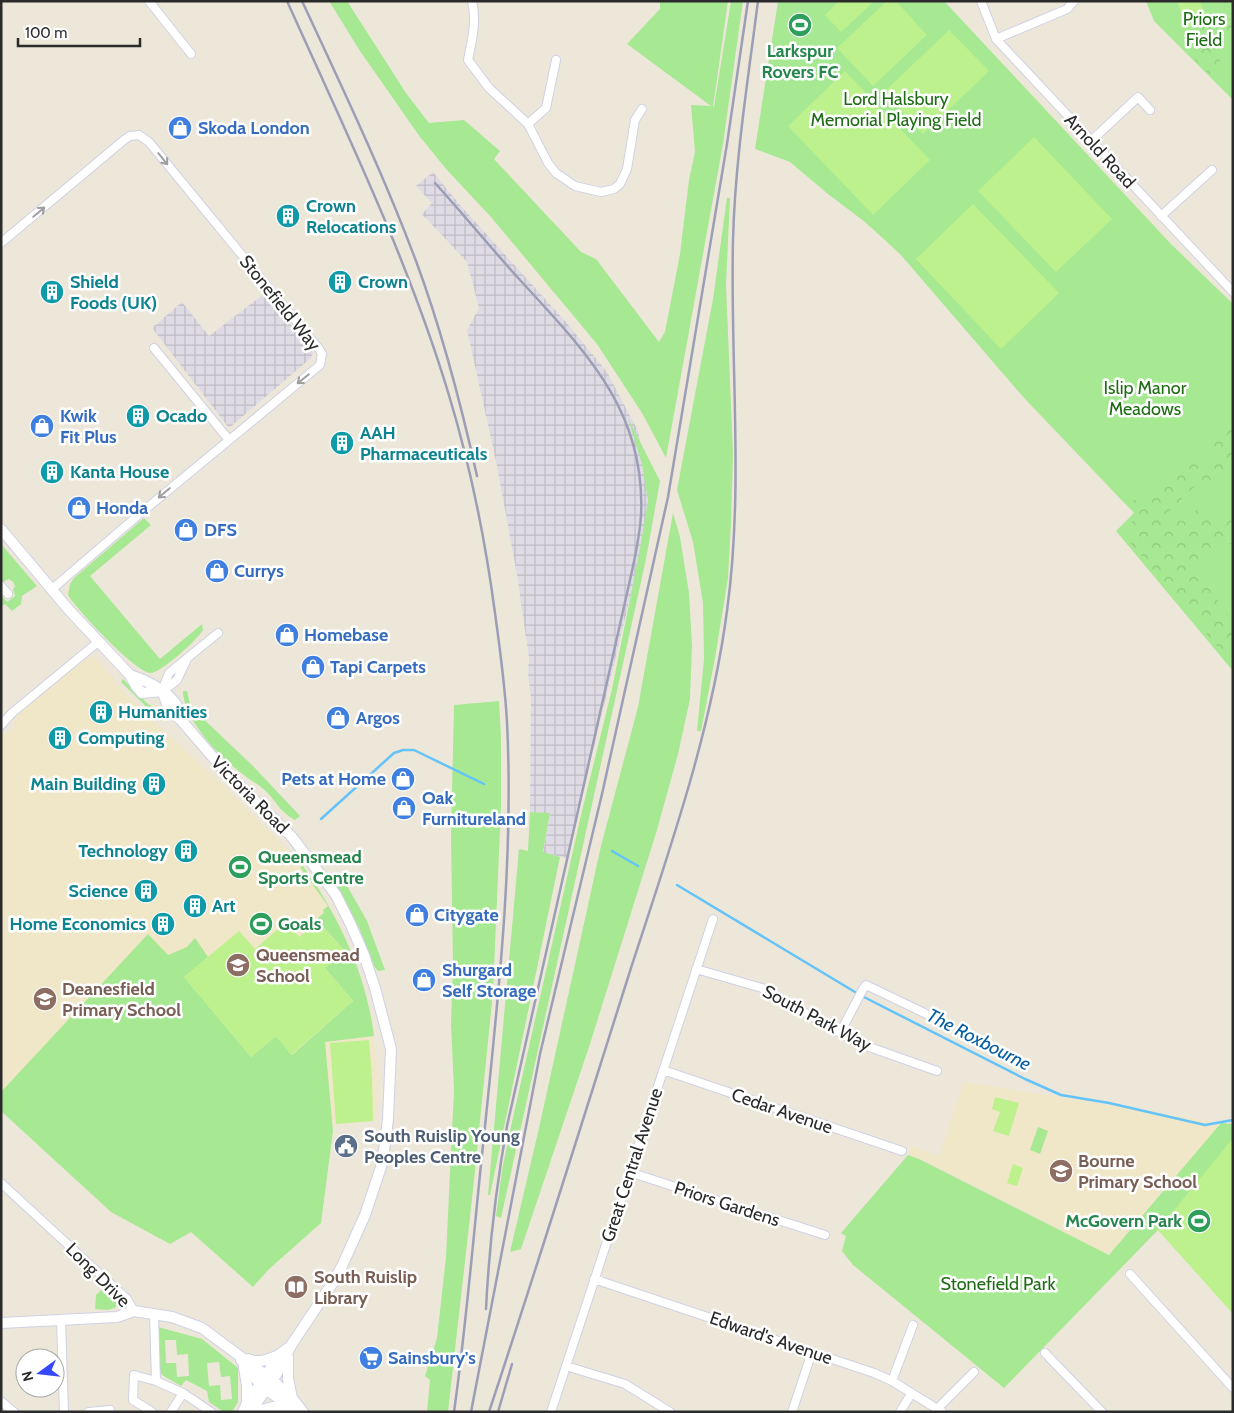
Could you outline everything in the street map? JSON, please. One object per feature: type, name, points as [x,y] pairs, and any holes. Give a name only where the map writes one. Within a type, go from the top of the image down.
[{"type":"street","points":[[149,1],[191,54]]},
{"type":"street","points":[[472,1],[475,12],[474,30],[468,60],[489,88],[528,124],[548,163],[556,173],[575,186],[601,192],[614,189],[620,184],[624,177],[636,120],[642,109]]},
{"type":"street","name":"Arnold Road","points":[[980,1],[996,39],[1232,290]]},
{"type":"street","points":[[996,39],[1067,9],[1074,1]]},
{"type":"street","points":[[528,124],[546,108],[556,60]]},
{"type":"street","points":[[1092,141],[1138,97],[1150,110]]},
{"type":"street","name":"Stonefield Way","points":[[1,243],[124,140],[140,134],[144,136],[322,354],[320,365],[52,590]]},
{"type":"street","points":[[1161,216],[1212,170]]},
{"type":"street","points":[[154,348],[229,440]]},
{"type":"street","name":"Victoria Road","points":[[1,530],[98,642],[130,675],[152,684],[177,704],[180,719],[220,767],[292,837],[336,895],[364,955],[375,988],[391,1049],[387,1127],[381,1167],[373,1194],[342,1266],[322,1299],[246,1409]]},
{"type":"street","points":[[1,586],[8,594]]},
{"type":"street","points":[[162,691],[178,680],[187,660],[218,633]]},
{"type":"street","points":[[1,726],[12,713],[98,642]]},
{"type":"street","name":"Great Central Avenue","points":[[551,1412],[713,919]]},
{"type":"street","name":"South Park Way","points":[[696,969],[762,988],[858,1043],[937,1071]]},
{"type":"street","points":[[840,1033],[866,985],[937,1019]]},
{"type":"street","name":"Cedar Avenue","points":[[663,1070],[902,1151]]},
{"type":"street","name":"Priors Gardens","points":[[629,1172],[825,1235]]},
{"type":"street","name":"Long Drive","points":[[1,1183],[127,1299],[134,1312],[172,1317],[202,1328],[240,1357],[296,1412]]},
{"type":"street","points":[[1130,1274],[1233,1388]]},
{"type":"street","name":"Edward's Avenue","points":[[594,1278],[874,1373],[892,1381],[940,1410]]},
{"type":"street","points":[[1,1323],[117,1317],[134,1312]]},
{"type":"street","points":[[154,1314],[156,1381]]},
{"type":"street","points":[[61,1321],[64,1412]]},
{"type":"street","points":[[892,1381],[913,1325]]},
{"type":"street","points":[[240,1357],[258,1361],[286,1351],[288,1379],[292,1398]]},
{"type":"street","points":[[792,1412],[812,1352]]},
{"type":"street","points":[[1045,1353],[1102,1412]]},
{"type":"street","points":[[240,1357],[246,1376],[246,1409]]},
{"type":"street","points":[[566,1366],[624,1384],[670,1412]]},
{"type":"street","points":[[940,1410],[974,1372]]},
{"type":"street","points":[[152,1412],[133,1400],[134,1376],[156,1381],[183,1393],[211,1412]]},
{"type":"street","name":"Long Drive","points":[[266,1382],[292,1398],[303,1412]]},
{"type":"street","points":[[172,1412],[183,1393]]},
{"type":"street","points":[[900,1412],[911,1394]]},
{"type":"street","points":[[1,1401],[14,1412]]},
{"type":"street","points":[[254,1412],[279,1407],[296,1412]]},
{"type":"street","points":[[89,1412],[110,1410],[109,1412]]},
{"type":"shaded area","points":[[433,172],[460,205],[566,322],[607,372],[638,431],[646,468],[648,505],[636,573],[567,858],[543,853],[550,814],[530,812],[531,698],[528,673],[529,658],[517,575],[496,461],[467,330],[479,308],[467,262],[422,214],[432,203],[416,186]]},
{"type":"shaded area","points":[[265,293],[313,352],[311,358],[229,428],[152,328],[182,302],[209,336]]},
{"type":"shaded area","name":"Queensmead School","points":[[92,656],[99,661],[120,687],[157,724],[235,797],[303,866],[337,919],[362,980],[372,1021],[378,1081],[376,1121],[333,1125],[321,1223],[268,1270],[253,1287],[191,1232],[170,1244],[111,1212],[1,1111],[1,732],[7,734],[15,726],[14,717],[84,660]]},
{"type":"shaded area","name":"Bourne Primary School","points":[[964,1082],[1221,1123],[1109,1255],[986,1192],[908,1155],[911,1146],[939,1156]]},
{"type":"green space","points":[[329,1],[347,1],[406,93],[429,123],[464,120],[500,151],[494,159],[581,252],[596,259],[659,342],[665,332],[680,254],[689,180],[695,152],[691,105],[711,106],[627,44],[660,9],[660,1],[728,1],[714,107],[731,1],[743,1],[723,144],[666,458],[642,413],[597,344],[491,217],[447,170],[420,137],[360,51]]},
{"type":"green space","name":"Lord Halsbury Memorial Playing Field","points":[[778,1],[944,1],[1171,244],[1233,304],[1233,671],[1116,531],[1134,513],[1025,399],[900,254],[865,222],[790,162],[755,149]]},
{"type":"green space","points":[[839,1],[871,1],[872,3],[841,32],[825,15]]},
{"type":"green space","points":[[887,1],[896,1],[927,35],[873,86],[837,48]]},
{"type":"green space","name":"Priors Field","points":[[1146,1],[1233,1],[1233,100],[1154,21]]},
{"type":"green space","points":[[1177,1],[1200,1],[1207,19],[1187,27]]},
{"type":"green space","points":[[1224,21],[1233,25],[1233,29],[1232,35],[1223,44],[1219,52],[1218,57],[1226,70],[1220,76],[1209,74],[1180,45],[1193,26]]},
{"type":"green space","points":[[949,30],[989,71],[923,134],[884,92]]},
{"type":"green space","points":[[845,71],[930,160],[873,215],[788,126]]},
{"type":"green space","points":[[1034,137],[1112,219],[1056,272],[978,191]]},
{"type":"green space","points":[[727,198],[730,198],[726,285],[733,453],[728,578],[701,731],[697,731],[704,659],[703,603],[693,542],[677,490],[713,299]]},
{"type":"green space","points":[[973,204],[1059,293],[1001,349],[916,259]]},
{"type":"green space","points":[[628,418],[660,481],[646,559],[501,1218],[496,1216],[502,1170],[581,815],[612,689],[648,501],[642,464]]},
{"type":"green space","points":[[1233,421],[1233,456],[1224,466],[1221,481],[1194,487],[1169,511],[1173,520],[1188,521],[1196,510],[1233,521],[1233,544],[1221,543],[1204,553],[1200,570],[1215,586],[1219,609],[1233,618],[1233,652],[1227,658],[1122,533],[1137,516],[1129,503],[1153,490],[1159,480],[1196,461],[1213,459],[1214,445],[1222,424]]},
{"type":"green space","points":[[673,513],[680,537],[689,593],[692,646],[690,699],[678,754],[657,830],[590,1044],[521,1249],[510,1252],[601,846],[638,707]]},
{"type":"green space","points":[[144,518],[151,525],[90,576],[160,659],[202,624],[203,630],[187,648],[171,662],[151,673],[144,671],[121,652],[94,626],[68,595],[70,584],[74,578]]},
{"type":"green space","points":[[1,544],[37,586],[22,596],[21,604],[12,611],[5,604],[1,607],[1,595],[7,602],[15,596],[13,590],[15,586],[9,579],[3,582],[1,580]]},
{"type":"green space","points":[[123,679],[148,704],[166,715],[161,721],[121,682]]},
{"type":"green space","points":[[183,691],[187,691],[190,704],[194,710],[253,766],[300,816],[295,820],[289,816],[267,792],[222,757],[195,725],[185,702]]},
{"type":"green space","points":[[499,701],[501,807],[493,992],[473,1190],[448,1412],[427,1412],[430,1380],[425,1376],[437,1338],[446,1257],[454,1090],[451,1024],[453,964],[451,839],[454,705]]},
{"type":"green space","points":[[530,812],[550,813],[543,852],[560,857],[490,1195],[488,1195],[519,849],[528,851]]},
{"type":"green space","points":[[303,866],[328,905],[349,946],[365,990],[374,1036],[325,1042],[333,1131],[321,1223],[268,1270],[253,1287],[191,1232],[170,1244],[111,1212],[1,1111],[1,1092],[148,934],[168,955],[187,947],[195,938],[208,957],[184,977],[251,1057],[276,1036],[292,1055],[353,1001],[325,968],[344,950],[316,919],[324,913],[323,910],[328,906],[300,867]]},
{"type":"green space","points":[[341,875],[367,921],[385,970],[378,971],[374,966],[360,930],[337,887],[337,880]]},
{"type":"green space","points":[[286,922],[299,937],[318,922],[344,950],[325,968],[353,1001],[291,1055],[276,1036],[251,1057],[184,977],[239,931],[255,949]]},
{"type":"green space","points":[[369,1040],[373,1121],[336,1124],[330,1043]]},
{"type":"green space","points":[[995,1097],[1019,1103],[1009,1136],[993,1131],[1000,1112],[992,1109]]},
{"type":"green space","name":"Stonefield Park","points":[[1221,1123],[1233,1124],[1233,1139],[1204,1281],[1158,1230],[1004,1388],[853,1265],[842,1251],[846,1236],[841,1233],[908,1155],[1109,1255]]},
{"type":"green space","points":[[1038,1127],[1048,1131],[1040,1154],[1030,1150]]},
{"type":"green space","name":"McGovern Park","points":[[1233,1138],[1233,1314],[1158,1230]]},
{"type":"green space","points":[[1013,1164],[1023,1168],[1017,1186],[1007,1183]]},
{"type":"green space","points":[[103,1288],[115,1300],[117,1306],[115,1308],[107,1310],[95,1309],[96,1295]]},
{"type":"green space","points":[[158,1327],[202,1339],[238,1368],[238,1402],[232,1412],[224,1412],[209,1402],[207,1391],[186,1380],[181,1386],[162,1375],[159,1368]],"holes":[[[165,1340],[176,1340],[177,1355],[188,1354],[189,1376],[177,1377],[176,1363],[166,1363]],[[219,1362],[221,1377],[230,1376],[232,1399],[221,1400],[220,1385],[209,1386],[207,1363]]]},
{"type":"waterway","name":"The Roxbourne","points":[[321,819],[394,753],[403,750],[414,750],[484,784]]},
{"type":"waterway","name":"The Roxbourne","points":[[612,851],[638,866]]},
{"type":"waterway","name":"The Roxbourne","points":[[677,885],[860,995],[1025,1079],[1061,1095],[1109,1103],[1205,1125],[1233,1120]]},
{"type":"railway","points":[[287,1],[374,194],[432,342],[463,446],[482,529],[502,667],[509,774],[503,929],[470,1274],[454,1412]]},
{"type":"railway","points":[[302,1],[376,163],[416,261],[450,368],[477,476]]},
{"type":"railway","points":[[471,1412],[540,1054],[602,794],[668,497],[727,144],[748,1]]},
{"type":"railway","points":[[489,1412],[674,836],[700,747],[720,657],[732,565],[735,518],[734,210],[742,120],[758,1]]},
{"type":"railway","points":[[435,183],[567,332],[607,385],[622,414],[633,444],[640,478],[641,515],[635,557],[507,1126],[494,1218],[486,1309]]},
{"type":"railway","points":[[498,1412],[512,1364]]},
{"type":"place","name":"Larkspur Rovers FC","points":[[800,25]]},
{"type":"place","name":"Skoda London","points":[[180,128]]},
{"type":"place","name":"Crown Relocations","points":[[288,216]]},
{"type":"place","name":"Crown","points":[[340,282]]},
{"type":"place","name":"Shield Foods (UK)","points":[[52,292]]},
{"type":"place","name":"Ocado","points":[[138,416]]},
{"type":"place","name":"Kwik Fit Plus","points":[[42,426]]},
{"type":"place","name":"AAH Pharmaceuticals","points":[[342,443]]},
{"type":"place","name":"Kanta House","points":[[52,472]]},
{"type":"place","name":"Honda","points":[[79,508]]},
{"type":"place","name":"DFS","points":[[186,530]]},
{"type":"place","name":"Currys","points":[[217,571]]},
{"type":"place","name":"Homebase","points":[[287,635]]},
{"type":"place","name":"Tapi Carpets","points":[[313,667]]},
{"type":"place","name":"Humanities","points":[[101,712]]},
{"type":"place","name":"Argos","points":[[338,718]]},
{"type":"place","name":"Computing","points":[[60,738]]},
{"type":"place","name":"Pets at Home","points":[[403,779]]},
{"type":"place","name":"Main Building","points":[[154,784]]},
{"type":"place","name":"Oak Furnitureland","points":[[404,808]]},
{"type":"place","name":"Technology","points":[[186,851]]},
{"type":"place","name":"Queensmead Sports Centre","points":[[240,867]]},
{"type":"place","name":"Science","points":[[146,891]]},
{"type":"place","name":"Art","points":[[195,906]]},
{"type":"place","name":"Citygate","points":[[417,915]]},
{"type":"place","name":"Home Economics","points":[[163,924]]},
{"type":"place","name":"Goals","points":[[261,924]]},
{"type":"place","name":"Queensmead School","points":[[238,965]]},
{"type":"place","name":"Shurgard Self Storage","points":[[424,980]]},
{"type":"place","name":"Deanesfield Primary School","points":[[45,999]]},
{"type":"place","name":"South Ruislip Young Peoples Centre","points":[[346,1146]]},
{"type":"place","name":"Bourne Primary School","points":[[1061,1171]]},
{"type":"place","name":"McGovern Park","points":[[1199,1221]]},
{"type":"place","name":"South Ruislip Library","points":[[296,1287]]},
{"type":"place","name":"Sainsbury's","points":[[371,1358]]},
{"type":"park label","name":"Islip Manor Meadows","points":[[1145,398]]}]
